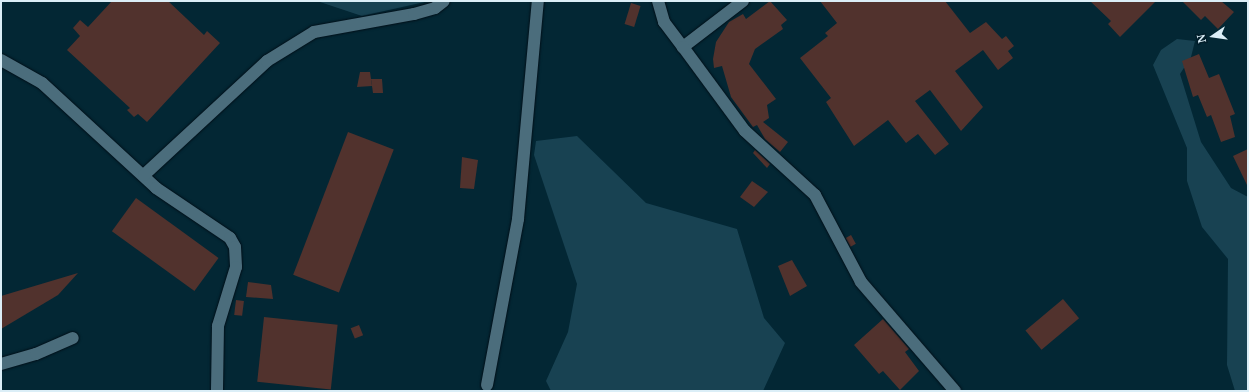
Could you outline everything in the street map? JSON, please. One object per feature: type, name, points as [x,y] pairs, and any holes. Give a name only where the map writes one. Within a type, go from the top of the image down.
[{"type":"street","points":[[144,175],[267,61],[314,32],[414,14],[435,8],[444,1]]},
{"type":"street","points":[[487,385],[518,219],[538,1]]},
{"type":"street","points":[[658,1],[664,22],[745,131],[815,195],[861,282],[955,391]]},
{"type":"street","points":[[683,47],[743,1]]},
{"type":"street","points":[[1,60],[42,82],[144,175],[156,188],[230,238],[235,246],[236,268],[218,326],[217,391]]},
{"type":"street","points":[[1,364],[36,354],[73,338]]},
{"type":"shaded area","points":[[317,1],[429,1],[362,16]]},
{"type":"shaded area","points":[[1177,39],[1195,41],[1191,57],[1180,74],[1201,142],[1231,188],[1248,197],[1248,391],[1235,391],[1227,365],[1228,259],[1202,227],[1187,181],[1187,148],[1153,65],[1161,50]]},
{"type":"shaded area","points":[[577,136],[646,203],[737,229],[764,318],[785,343],[763,391],[551,391],[546,381],[568,332],[577,284],[534,155],[536,141]]},
{"type":"building","points":[[112,1],[168,1],[204,35],[207,31],[220,43],[147,122],[138,114],[134,117],[127,110],[130,108],[67,50],[80,36],[73,28],[80,20],[88,27]]},
{"type":"building","points":[[770,1],[787,20],[781,25],[783,29],[755,49],[749,64],[776,99],[767,105],[769,118],[763,122],[788,142],[780,152],[765,139],[757,125],[753,127],[731,97],[722,66],[714,68],[713,59],[716,42],[729,22],[743,14],[746,19]]},
{"type":"building","points":[[820,1],[945,1],[970,33],[986,22],[1002,39],[1006,36],[1014,46],[1008,51],[1013,58],[998,70],[983,50],[955,71],[983,107],[961,131],[930,90],[915,101],[949,144],[935,155],[918,134],[906,143],[888,120],[854,146],[826,102],[831,98],[800,58],[828,36],[825,33],[837,23]]},
{"type":"building","points":[[1090,1],[1156,1],[1120,37],[1108,24],[1111,21]]},
{"type":"building","points":[[1182,1],[1221,1],[1234,12],[1218,29],[1205,16],[1201,20]]},
{"type":"building","points":[[631,3],[641,6],[634,27],[625,24]]},
{"type":"building","points":[[1199,54],[1209,78],[1219,74],[1235,114],[1230,116],[1235,137],[1221,142],[1211,115],[1207,117],[1198,95],[1193,97],[1182,61]]},
{"type":"building","points":[[360,72],[370,72],[372,86],[357,87]]},
{"type":"building","points":[[371,79],[382,79],[383,93],[373,93]]},
{"type":"building","points":[[348,132],[394,150],[339,292],[293,275]]},
{"type":"building","points":[[1248,149],[1248,185],[1247,185],[1233,156]]},
{"type":"building","points":[[755,150],[770,164],[767,168],[753,153]]},
{"type":"building","points":[[462,157],[478,160],[474,189],[460,188]]},
{"type":"building","points":[[752,181],[768,192],[754,207],[740,197]]},
{"type":"building","points":[[136,198],[219,258],[194,291],[112,231]]},
{"type":"building","points":[[851,235],[856,244],[851,247],[846,238]]},
{"type":"building","points":[[792,260],[807,286],[790,296],[778,266]]},
{"type":"building","points":[[78,273],[58,295],[1,329],[1,296]]},
{"type":"building","points":[[248,282],[271,285],[273,299],[246,297]]},
{"type":"building","points":[[1063,299],[1079,318],[1042,350],[1025,330]]},
{"type":"building","points":[[236,300],[244,301],[242,316],[234,315]]},
{"type":"building","points":[[264,317],[338,325],[331,389],[257,382]]},
{"type":"building","points":[[883,319],[909,349],[905,352],[919,371],[900,390],[883,371],[879,374],[854,345]]},
{"type":"building","points":[[359,325],[363,335],[355,339],[351,328]]}]
